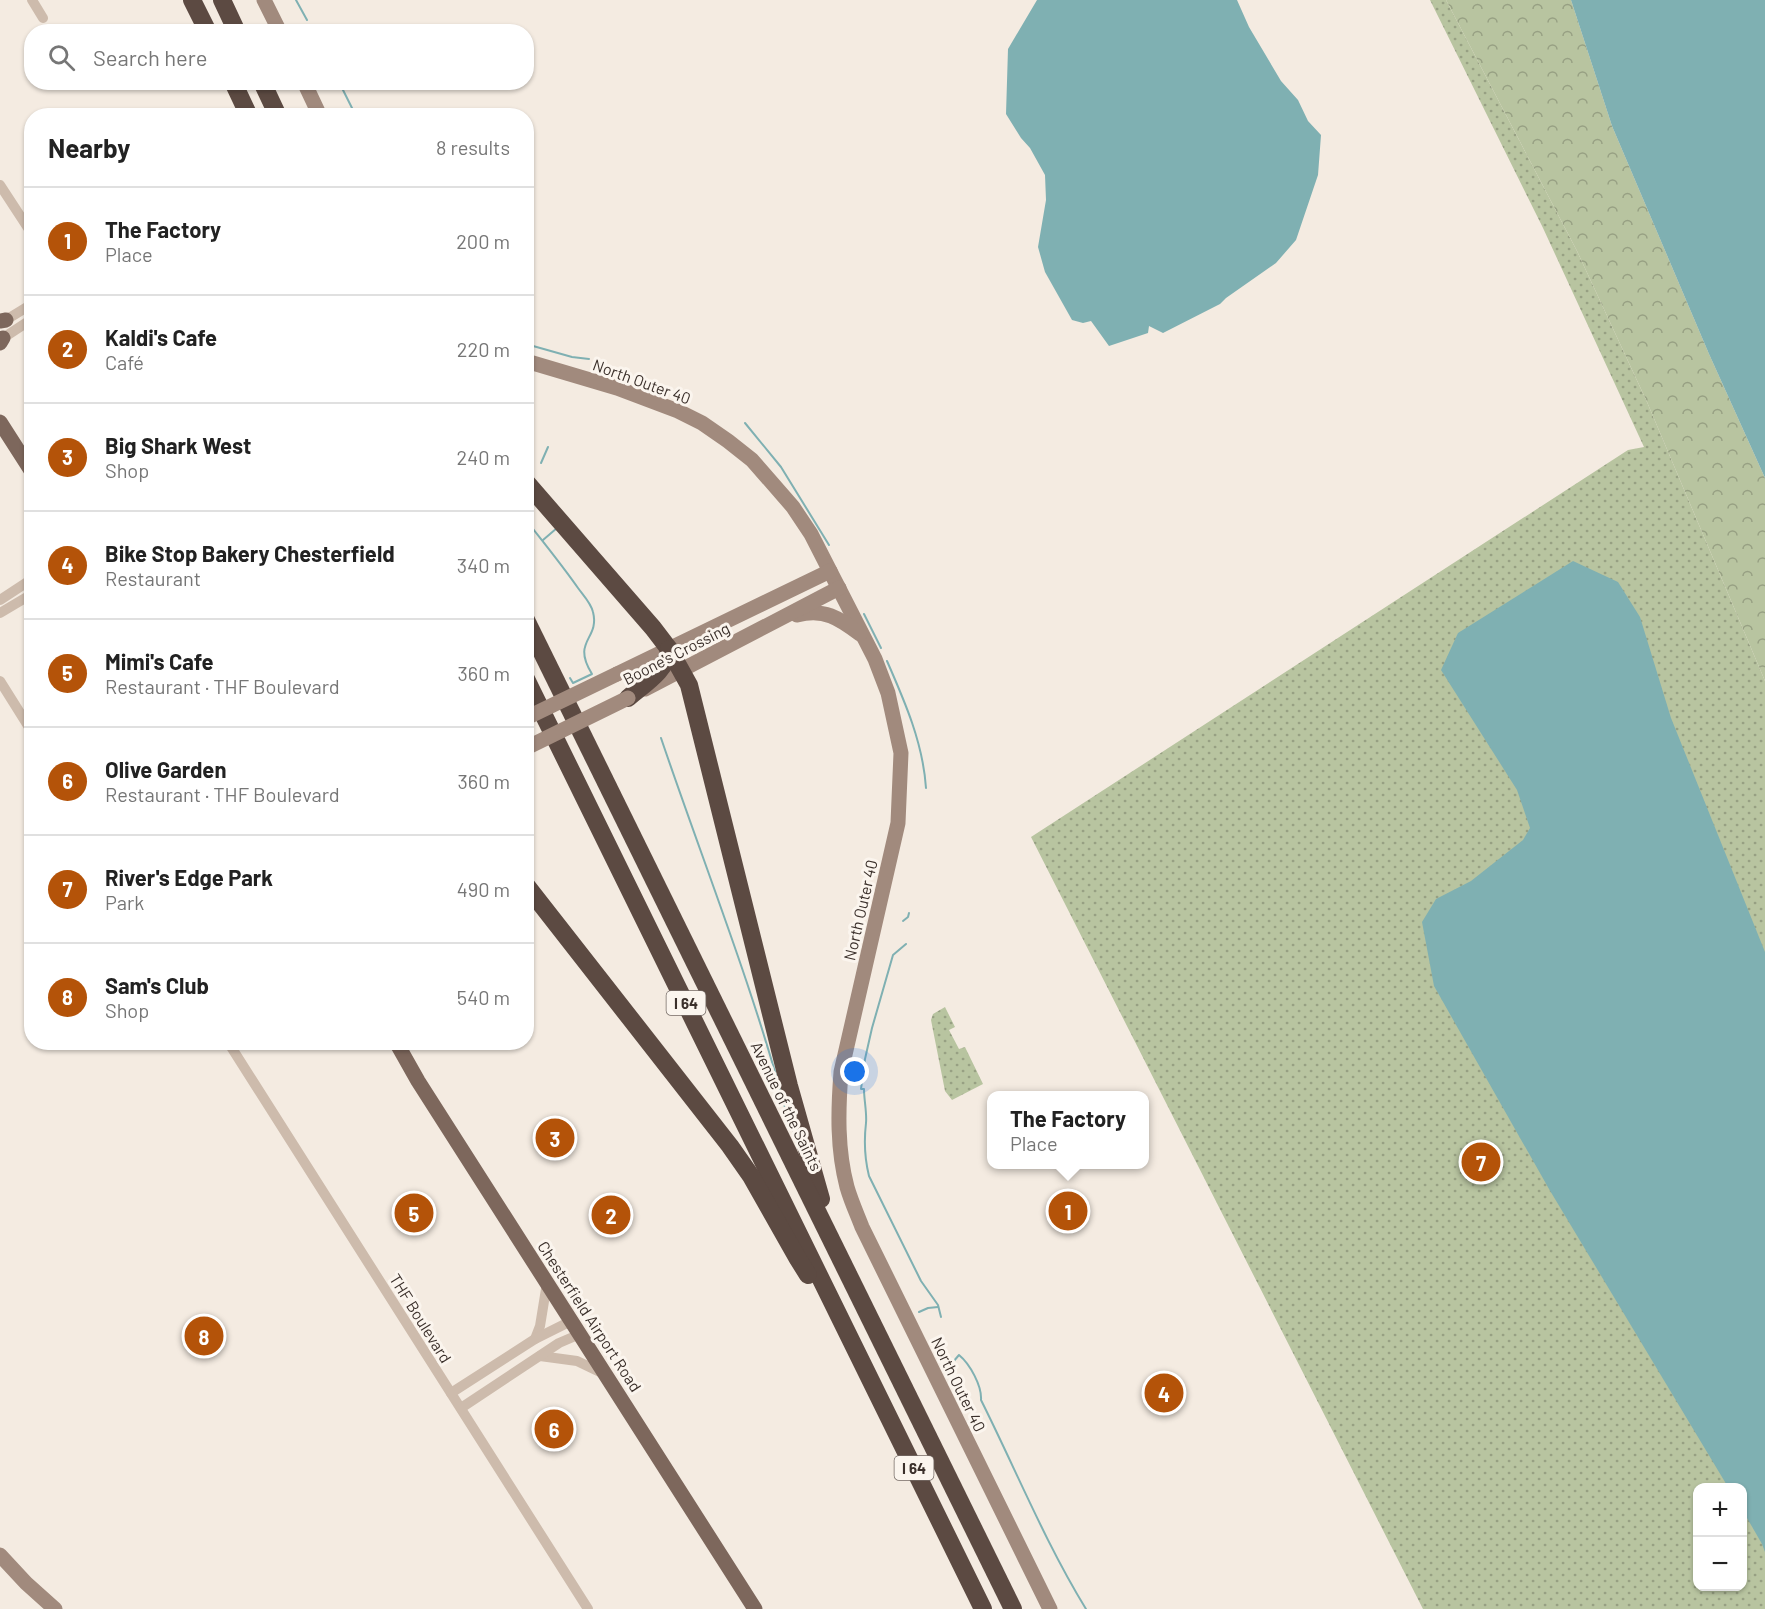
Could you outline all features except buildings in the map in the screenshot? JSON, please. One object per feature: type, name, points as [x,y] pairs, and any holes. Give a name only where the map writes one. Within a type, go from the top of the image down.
[{"type":"highway","points":[[192,0],[204,24]]},
{"type":"highway","points":[[222,0],[233,24]]},
{"type":"highway","points":[[237,90],[245,108]]},
{"type":"highway","points":[[266,90],[274,108]]},
{"type":"highway","points":[[534,492],[653,628],[669,649],[691,696],[791,1095],[833,1244]]},
{"type":"highway","name":"Avenue of the Saints","points":[[534,636],[1013,1609]]},
{"type":"highway","points":[[628,698],[661,670],[666,663],[669,649]]},
{"type":"highway","name":"I 64","points":[[534,695],[983,1609]]},
{"type":"highway","points":[[534,895],[751,1176],[798,1259],[845,1328]]},
{"type":"main road","points":[[0,422],[24,460]]},
{"type":"main road","name":"Chesterfield Airport Road","points":[[401,1050],[418,1081],[755,1609]]},
{"type":"street","points":[[32,0],[43,18]]},
{"type":"street","points":[[264,0],[276,24]]},
{"type":"street","points":[[308,90],[316,108]]},
{"type":"street","points":[[0,185],[24,222]]},
{"type":"street","points":[[2,331],[24,311]]},
{"type":"street","points":[[2,331],[24,322]]},
{"type":"street","name":"North Outer 40","points":[[534,363],[617,388],[678,411],[702,423],[728,441],[765,474],[793,507],[811,534],[875,659],[888,693],[901,753],[898,823],[841,1072],[838,1114],[842,1161],[848,1188],[862,1227],[1050,1609]]},
{"type":"street","name":"Boone's Crossing","points":[[534,714],[830,571]]},
{"type":"street","points":[[0,600],[24,584]]},
{"type":"street","name":"Boone's Crossing","points":[[534,744],[783,619],[839,588]]},
{"type":"street","points":[[0,613],[24,599]]},
{"type":"street","points":[[783,619],[808,612],[829,614],[864,636]]},
{"type":"street","points":[[0,681],[24,719]]},
{"type":"street","name":"THF Boulevard","points":[[233,1050],[588,1609]]},
{"type":"street","points":[[535,1339],[540,1326],[547,1283]]},
{"type":"street","points":[[451,1392],[535,1339],[575,1325]]},
{"type":"street","points":[[461,1408],[559,1343],[575,1325]]},
{"type":"street","points":[[539,1356],[577,1361],[605,1375]]},
{"type":"street","points":[[0,1555],[55,1609]]},
{"type":"green space","points":[[1430,0],[1446,0],[1577,251],[1647,402],[1765,681],[1765,1609],[1423,1609],[1031,837],[1628,450],[1644,447],[1543,228]]},
{"type":"green space","points":[[1446,0],[1571,0],[1612,126],[1709,354],[1765,478],[1765,681],[1647,402],[1577,251]]},
{"type":"green space","points":[[945,1007],[955,1027],[949,1030],[959,1049],[965,1047],[983,1084],[952,1100],[945,1091],[931,1020],[933,1014]]},
{"type":"water","points":[[1037,0],[1237,0],[1249,27],[1281,81],[1298,100],[1308,121],[1321,135],[1318,175],[1296,240],[1276,263],[1220,304],[1163,333],[1149,326],[1148,333],[1109,346],[1091,321],[1083,323],[1072,320],[1045,272],[1038,247],[1046,200],[1045,175],[1030,148],[1006,114],[1008,49]]},
{"type":"water","points":[[1571,0],[1765,0],[1765,478],[1709,354],[1612,126]]},
{"type":"water","points":[[1573,561],[1618,582],[1640,617],[1671,718],[1765,952],[1765,1552],[1747,1518],[1747,1483],[1726,1483],[1549,1189],[1434,986],[1422,922],[1436,899],[1471,881],[1523,840],[1530,828],[1517,790],[1441,670],[1458,633]]},
{"type":"waterway","points":[[296,0],[307,20]]},
{"type":"waterway","points":[[343,90],[352,108]]},
{"type":"waterway","points":[[534,346],[572,357],[589,359]]},
{"type":"waterway","points":[[745,423],[781,467],[829,545]]},
{"type":"waterway","points":[[541,463],[548,447]]},
{"type":"waterway","points":[[543,540],[557,528]]},
{"type":"waterway","points":[[534,530],[587,599],[593,612],[593,629],[584,654],[592,674],[573,683],[570,678]]},
{"type":"waterway","points":[[864,614],[881,648]]},
{"type":"waterway","points":[[887,661],[917,739],[926,788]]},
{"type":"waterway","points":[[661,738],[743,970],[786,1111]]},
{"type":"waterway","points":[[903,921],[909,913]]},
{"type":"waterway","points":[[906,944],[893,955],[865,1059],[861,1089],[864,1089],[866,1115],[866,1157],[869,1176],[921,1281],[938,1305],[941,1317]]},
{"type":"waterway","points":[[919,1312],[938,1307]]},
{"type":"waterway","points":[[942,1361],[953,1362],[959,1355],[971,1370],[980,1388],[981,1400],[1031,1506],[1086,1609]]},
{"type":"place","name":"Big Shark West","points":[[555,1138]]},
{"type":"place","name":"River's Edge Park","points":[[1481,1162]]},
{"type":"place","name":"The Factory","points":[[1068,1211]]},
{"type":"place","name":"Mimi's Cafe","points":[[414,1213]]},
{"type":"place","name":"Kaldi's Cafe","points":[[611,1215]]},
{"type":"place","name":"Sam's Club","points":[[204,1336]]},
{"type":"place","name":"Bike Stop Bakery Chesterfield","points":[[1164,1393]]},
{"type":"place","name":"Olive Garden","points":[[554,1429]]}]
